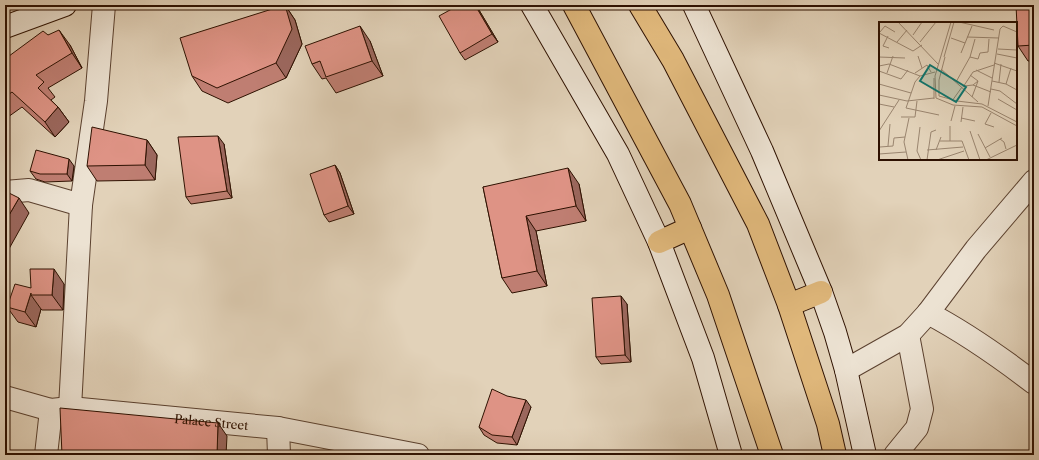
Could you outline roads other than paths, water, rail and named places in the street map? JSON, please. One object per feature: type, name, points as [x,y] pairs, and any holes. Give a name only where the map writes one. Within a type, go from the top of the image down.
[{"type":"main road","points":[[574,5],[680,204],[718,295],[772,455]]},
{"type":"main road","points":[[640,5],[673,60],[758,224],[789,305],[828,424],[835,455]]},
{"type":"main road","points":[[659,242],[690,228]]},
{"type":"main road","points":[[789,305],[821,292]]},
{"type":"street","points":[[5,27],[65,5]]},
{"type":"street","points":[[46,455],[61,409],[81,205],[96,101],[104,5]]},
{"type":"street","points":[[532,5],[618,154],[659,242],[703,358],[731,455]]},
{"type":"street","points":[[694,5],[762,151],[821,292],[836,332],[865,455]]},
{"type":"street","points":[[846,370],[908,335],[928,313],[976,249],[1034,181]]},
{"type":"street","points":[[5,192],[29,190],[81,205]]},
{"type":"street","points":[[928,313],[958,329],[996,354],[1034,383]]},
{"type":"street","points":[[895,455],[917,428],[922,409],[908,335]]},
{"type":"street","name":"Palace Street","points":[[5,397],[61,409],[278,428],[418,455]]},
{"type":"street","points":[[278,428],[279,455]]}]
